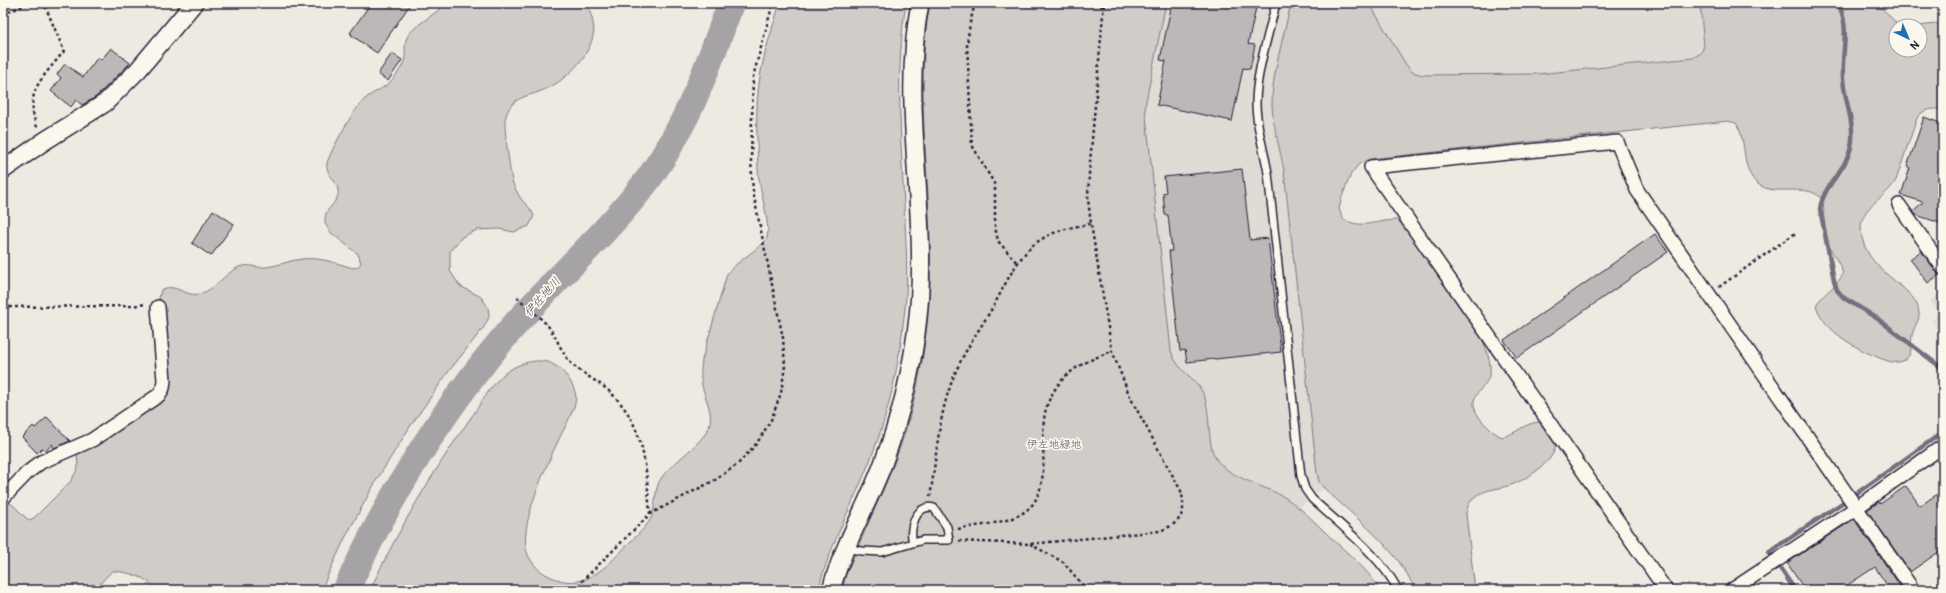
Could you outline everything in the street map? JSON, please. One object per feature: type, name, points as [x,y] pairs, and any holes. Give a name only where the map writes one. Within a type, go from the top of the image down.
[{"type":"street","points":[[3,170],[43,142],[105,103],[138,70],[194,3]]},
{"type":"street","points":[[831,590],[835,574],[884,462],[896,426],[906,390],[918,317],[920,243],[913,93],[914,50],[920,3]]},
{"type":"street","points":[[1666,590],[1370,167],[1617,142],[1636,190],[1913,590]]},
{"type":"street","points":[[1900,205],[1943,268]]},
{"type":"street","points":[[3,498],[27,473],[41,462],[92,440],[159,395],[163,388],[164,380],[156,305]]},
{"type":"street","points":[[1732,590],[1856,508],[1943,446]]},
{"type":"lane","points":[[1276,3],[1256,102],[1258,128],[1268,173],[1301,476],[1305,489],[1312,499],[1377,560],[1388,573],[1398,590]]},
{"type":"lane","points":[[846,548],[862,551],[882,552],[913,542],[949,540],[948,531],[938,512],[934,508],[928,506],[922,508],[911,530],[913,542]]},
{"type":"path","points":[[3,14],[30,3]]},
{"type":"path","points":[[43,142],[32,115],[31,103],[34,92],[64,51],[44,3]]},
{"type":"path","points":[[573,590],[650,514],[715,480],[738,464],[760,438],[771,420],[781,393],[785,366],[783,338],[754,192],[751,160],[753,77],[773,3]]},
{"type":"path","points":[[975,3],[967,44],[971,140],[976,153],[996,185],[995,227],[998,241],[1018,264]]},
{"type":"path","points":[[1095,3],[1103,7]]},
{"type":"path","points":[[965,541],[1030,544],[1160,531],[1172,526],[1181,516],[1184,504],[1181,491],[1130,397],[1112,351],[1091,224],[1088,199],[1089,174],[1104,3]]},
{"type":"path","points":[[928,506],[945,403],[950,387],[964,357],[1018,264],[1030,248],[1047,236],[1066,228],[1091,224]]},
{"type":"path","points":[[1709,294],[1797,232]]},
{"type":"path","points":[[517,297],[548,326],[570,362],[611,393],[624,407],[634,423],[641,440],[645,458],[650,514]]},
{"type":"path","points":[[3,307],[156,305]]},
{"type":"path","points":[[948,531],[1009,519],[1022,514],[1032,504],[1039,492],[1042,478],[1043,426],[1046,409],[1052,393],[1062,380],[1075,368],[1112,351]]},
{"type":"path","points":[[1030,544],[1062,562],[1087,590]]},
{"type":"shaded area","points":[[1166,3],[1291,3],[1275,80],[1272,103],[1273,125],[1284,171],[1317,473],[1319,482],[1324,488],[1299,508],[1274,491],[1230,472],[1214,457],[1207,404],[1203,392],[1181,371],[1174,361],[1171,351],[1145,106]]},
{"type":"shaded area","points":[[1369,3],[1700,3],[1704,46],[1701,54],[1693,58],[1538,74],[1423,75],[1412,72],[1405,63]]},
{"type":"shaded area","points":[[1943,292],[1943,337],[1933,322],[1938,311],[1930,301]]},
{"type":"green space","points":[[446,3],[587,3],[594,32],[586,52],[568,74],[554,85],[546,89],[520,98],[507,112],[505,132],[512,181],[520,197],[534,216],[529,226],[514,232],[499,229],[477,230],[462,237],[450,251],[450,271],[460,286],[481,297],[488,307],[489,317],[484,327],[449,371],[411,425],[376,481],[345,538],[321,590],[155,590],[152,585],[142,578],[123,572],[112,571],[94,590],[3,590],[3,506],[10,503],[29,520],[34,518],[71,481],[78,468],[77,454],[104,440],[163,399],[162,303],[159,298],[161,290],[171,288],[189,294],[199,294],[215,286],[229,273],[239,267],[266,267],[302,259],[322,260],[353,268],[358,267],[361,263],[358,254],[330,232],[325,223],[327,211],[336,200],[338,194],[336,183],[329,174],[327,163],[343,130],[360,104],[367,97],[388,84],[400,70],[404,60],[405,43],[409,34]]},
{"type":"green space","points":[[780,3],[906,3],[900,78],[907,275],[906,303],[902,335],[892,389],[883,424],[864,474],[829,556],[818,590],[370,590],[416,502],[442,460],[494,384],[504,374],[513,368],[527,362],[543,361],[555,365],[569,379],[575,391],[576,397],[576,401],[567,423],[541,478],[526,529],[525,543],[528,555],[534,565],[545,574],[561,580],[573,582],[583,580],[593,575],[611,562],[649,522],[653,513],[657,487],[662,477],[701,439],[709,427],[710,411],[701,379],[702,360],[727,274],[736,264],[761,245],[767,238],[768,231],[766,214],[758,168],[757,99],[764,58]]},
{"type":"green space","name":"伊左地緑地","points":[[930,3],[1166,3],[1145,106],[1171,351],[1178,364],[1196,382],[1203,393],[1206,401],[1213,453],[1222,466],[1239,477],[1278,494],[1298,507],[1356,561],[1375,582],[1380,590],[843,590],[845,577],[901,444],[914,399],[927,328],[930,281],[930,246],[923,107],[923,72],[925,38]]},
{"type":"green space","points":[[1291,3],[1369,3],[1405,63],[1412,72],[1423,75],[1538,74],[1693,58],[1701,53],[1704,46],[1700,3],[1877,3],[1891,18],[1888,18],[1888,58],[1928,58],[1928,25],[1943,23],[1943,109],[1932,109],[1922,112],[1917,118],[1896,180],[1886,193],[1864,214],[1861,230],[1864,245],[1871,257],[1880,268],[1916,302],[1919,315],[1912,335],[1911,350],[1909,355],[1905,360],[1897,362],[1888,361],[1867,353],[1845,340],[1835,332],[1820,315],[1816,305],[1843,274],[1829,245],[1822,199],[1814,193],[1807,191],[1772,190],[1764,188],[1758,184],[1752,178],[1746,163],[1740,130],[1736,123],[1728,121],[1370,159],[1359,164],[1351,174],[1342,197],[1339,209],[1343,219],[1357,224],[1370,224],[1397,220],[1406,228],[1469,317],[1485,345],[1490,366],[1490,374],[1487,381],[1476,396],[1474,402],[1475,409],[1479,417],[1489,428],[1502,437],[1538,422],[1550,433],[1555,443],[1553,453],[1549,459],[1531,475],[1511,485],[1477,495],[1469,503],[1466,514],[1475,590],[1415,590],[1408,575],[1387,547],[1319,482],[1284,171],[1275,130],[1272,105],[1276,68]]},
{"type":"building","points":[[371,3],[411,3],[377,53],[350,33]]},
{"type":"building","points":[[1172,3],[1257,3],[1248,44],[1255,45],[1250,69],[1243,68],[1232,121],[1157,105],[1166,61],[1160,60]]},
{"type":"building","points":[[111,48],[130,63],[96,97],[82,105],[76,100],[71,107],[51,91],[61,78],[57,74],[65,64],[83,77],[98,57],[101,60]]},
{"type":"building","points":[[392,53],[402,60],[388,81],[378,74]]},
{"type":"building","points":[[1924,117],[1943,124],[1943,224],[1916,215],[1913,211],[1923,202],[1901,195],[1910,168],[1907,167]]},
{"type":"building","points":[[1242,169],[1250,240],[1268,238],[1281,352],[1187,362],[1185,350],[1180,351],[1169,251],[1172,251],[1168,215],[1165,215],[1163,193],[1166,192],[1164,177]]},
{"type":"building","points":[[213,210],[234,224],[211,256],[192,243]]},
{"type":"building","points":[[1655,234],[1668,252],[1517,358],[1504,340]]},
{"type":"building","points":[[1921,251],[1939,275],[1928,283],[1910,259]]},
{"type":"building","points":[[47,417],[70,441],[54,448],[52,444],[46,451],[42,448],[37,453],[22,437],[33,426],[35,428]]},
{"type":"building","points":[[1906,486],[1920,506],[1943,490],[1943,549],[1910,572],[1867,510],[1879,502],[1880,504]]},
{"type":"building","points":[[1854,519],[1903,590],[1890,590],[1875,567],[1840,590],[1805,590],[1787,563]]},
{"type":"waterway","name":"伊佐地川","points":[[346,590],[362,556],[398,489],[417,457],[459,394],[506,335],[624,210],[655,170],[682,124],[693,101],[731,3]]},
{"type":"waterway","points":[[1838,3],[1844,21],[1845,40],[1843,78],[1851,121],[1852,139],[1848,156],[1825,193],[1820,209],[1834,280],[1837,290],[1844,298],[1878,319],[1943,369]]},
{"type":"waterway","points":[[1857,493],[1943,432]]},
{"type":"waterway","points":[[1771,555],[1769,552],[1842,503]]},
{"type":"waterway","points":[[1780,568],[1795,590]]}]
